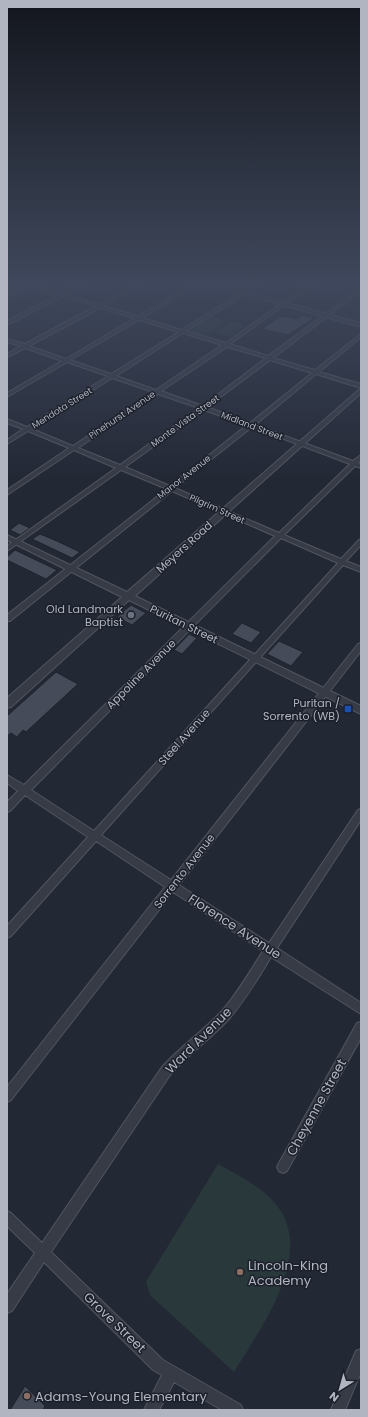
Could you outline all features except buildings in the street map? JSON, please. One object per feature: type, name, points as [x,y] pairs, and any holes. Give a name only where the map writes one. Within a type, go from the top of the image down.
[{"type":"street","points":[[7,356],[22,348]]},
{"type":"street","name":"Midland Street","points":[[32,348],[157,391],[358,464]]},
{"type":"street","points":[[7,395],[87,348]]},
{"type":"street","name":"Mendota Street","points":[[7,442],[155,348]]},
{"type":"street","name":"Pinehurst Avenue","points":[[7,493],[221,348]]},
{"type":"street","points":[[237,348],[361,386]]},
{"type":"street","name":"Monte Vista Street","points":[[7,550],[121,466],[204,408],[283,348]]},
{"type":"street","name":"Manor Avenue","points":[[7,619],[251,425],[345,348]]},
{"type":"street","name":"Meyers Road","points":[[7,704],[361,390]]},
{"type":"street","name":"Pilgrim Street","points":[[7,421],[121,466],[223,512],[361,570]]},
{"type":"street","name":"Appoline Avenue","points":[[7,808],[279,536],[358,464],[361,457]]},
{"type":"street","name":"Puritan Street","points":[[7,537],[361,710]]},
{"type":"street","name":"Steel Avenue","points":[[7,933],[361,541]]},
{"type":"street","name":"Sorrento Avenue","points":[[7,1096],[361,646]]},
{"type":"street","name":"Florence Avenue","points":[[7,779],[271,949],[361,1009]]},
{"type":"street","name":"Ward Avenue","points":[[7,1306],[166,1071],[187,1048],[222,1019],[271,949],[361,813]]},
{"type":"street","name":"Cheyenne Street","points":[[283,1167],[361,1027]]},
{"type":"street","name":"Grove Street","points":[[7,1216],[158,1365],[236,1410]]},
{"type":"street","points":[[338,1410],[361,1356]]},
{"type":"street","points":[[151,1410],[171,1373]]},
{"type":"shaded area","points":[[218,1164],[245,1179],[270,1197],[282,1213],[289,1232],[290,1253],[286,1274],[278,1296],[268,1317],[234,1372],[150,1295],[146,1282]]},
{"type":"place","name":"Old Landmark Baptist","points":[[131,615]]},
{"type":"place","name":"Puritan / Sorrento (WB)","points":[[348,709]]},
{"type":"place","name":"Lincoln-King Academy","points":[[240,1272]]},
{"type":"place","name":"Adams-Young Elementary","points":[[27,1396]]}]
